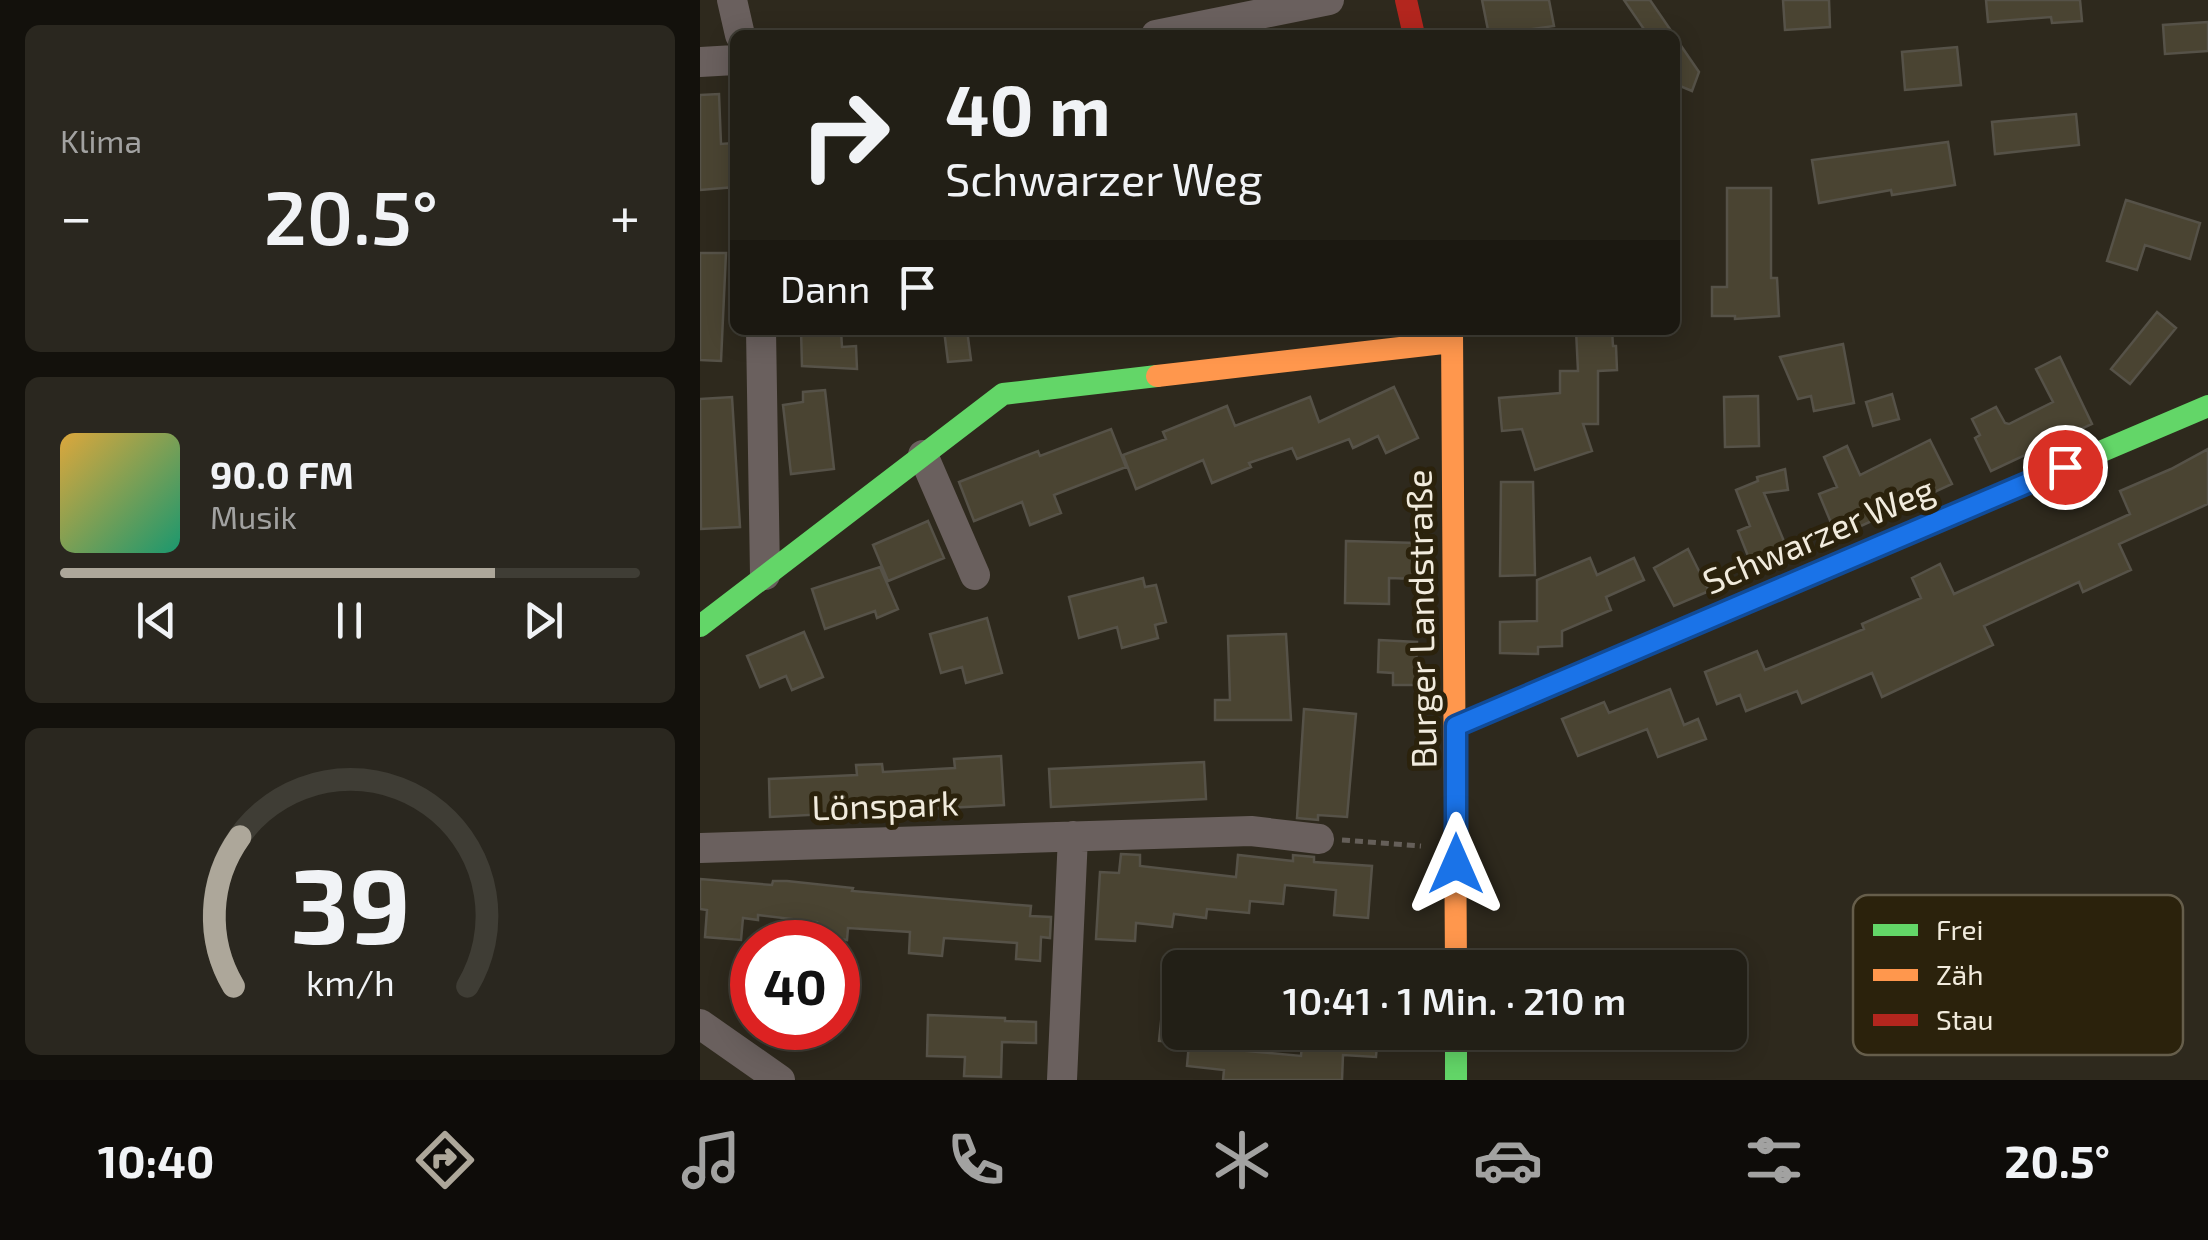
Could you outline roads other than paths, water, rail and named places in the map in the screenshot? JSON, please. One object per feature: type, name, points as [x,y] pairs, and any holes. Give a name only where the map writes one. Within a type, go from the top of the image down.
[{"type":"street","points":[[732,0],[739,30]]},
{"type":"street","points":[[1181,30],[1329,0]]},
{"type":"street","points":[[1406,0],[1413,30]]},
{"type":"street","points":[[700,62],[730,60]]},
{"type":"street","points":[[761,335],[765,574]]},
{"type":"street","points":[[700,626],[1003,394],[1452,336]]},
{"type":"street","name":"Burger Landstraße","points":[[1452,336],[1456,950]]},
{"type":"street","name":"Schwarzer Weg","points":[[1456,726],[2208,406]]},
{"type":"street","points":[[923,455],[975,575]]},
{"type":"street","name":"Lönspark","points":[[700,848],[1252,831],[1319,839]]},
{"type":"street","points":[[1062,1080],[1073,836]]},
{"type":"street","points":[[700,1024],[780,1080]]},
{"type":"street","points":[[1456,1050],[1456,1080]]}]
